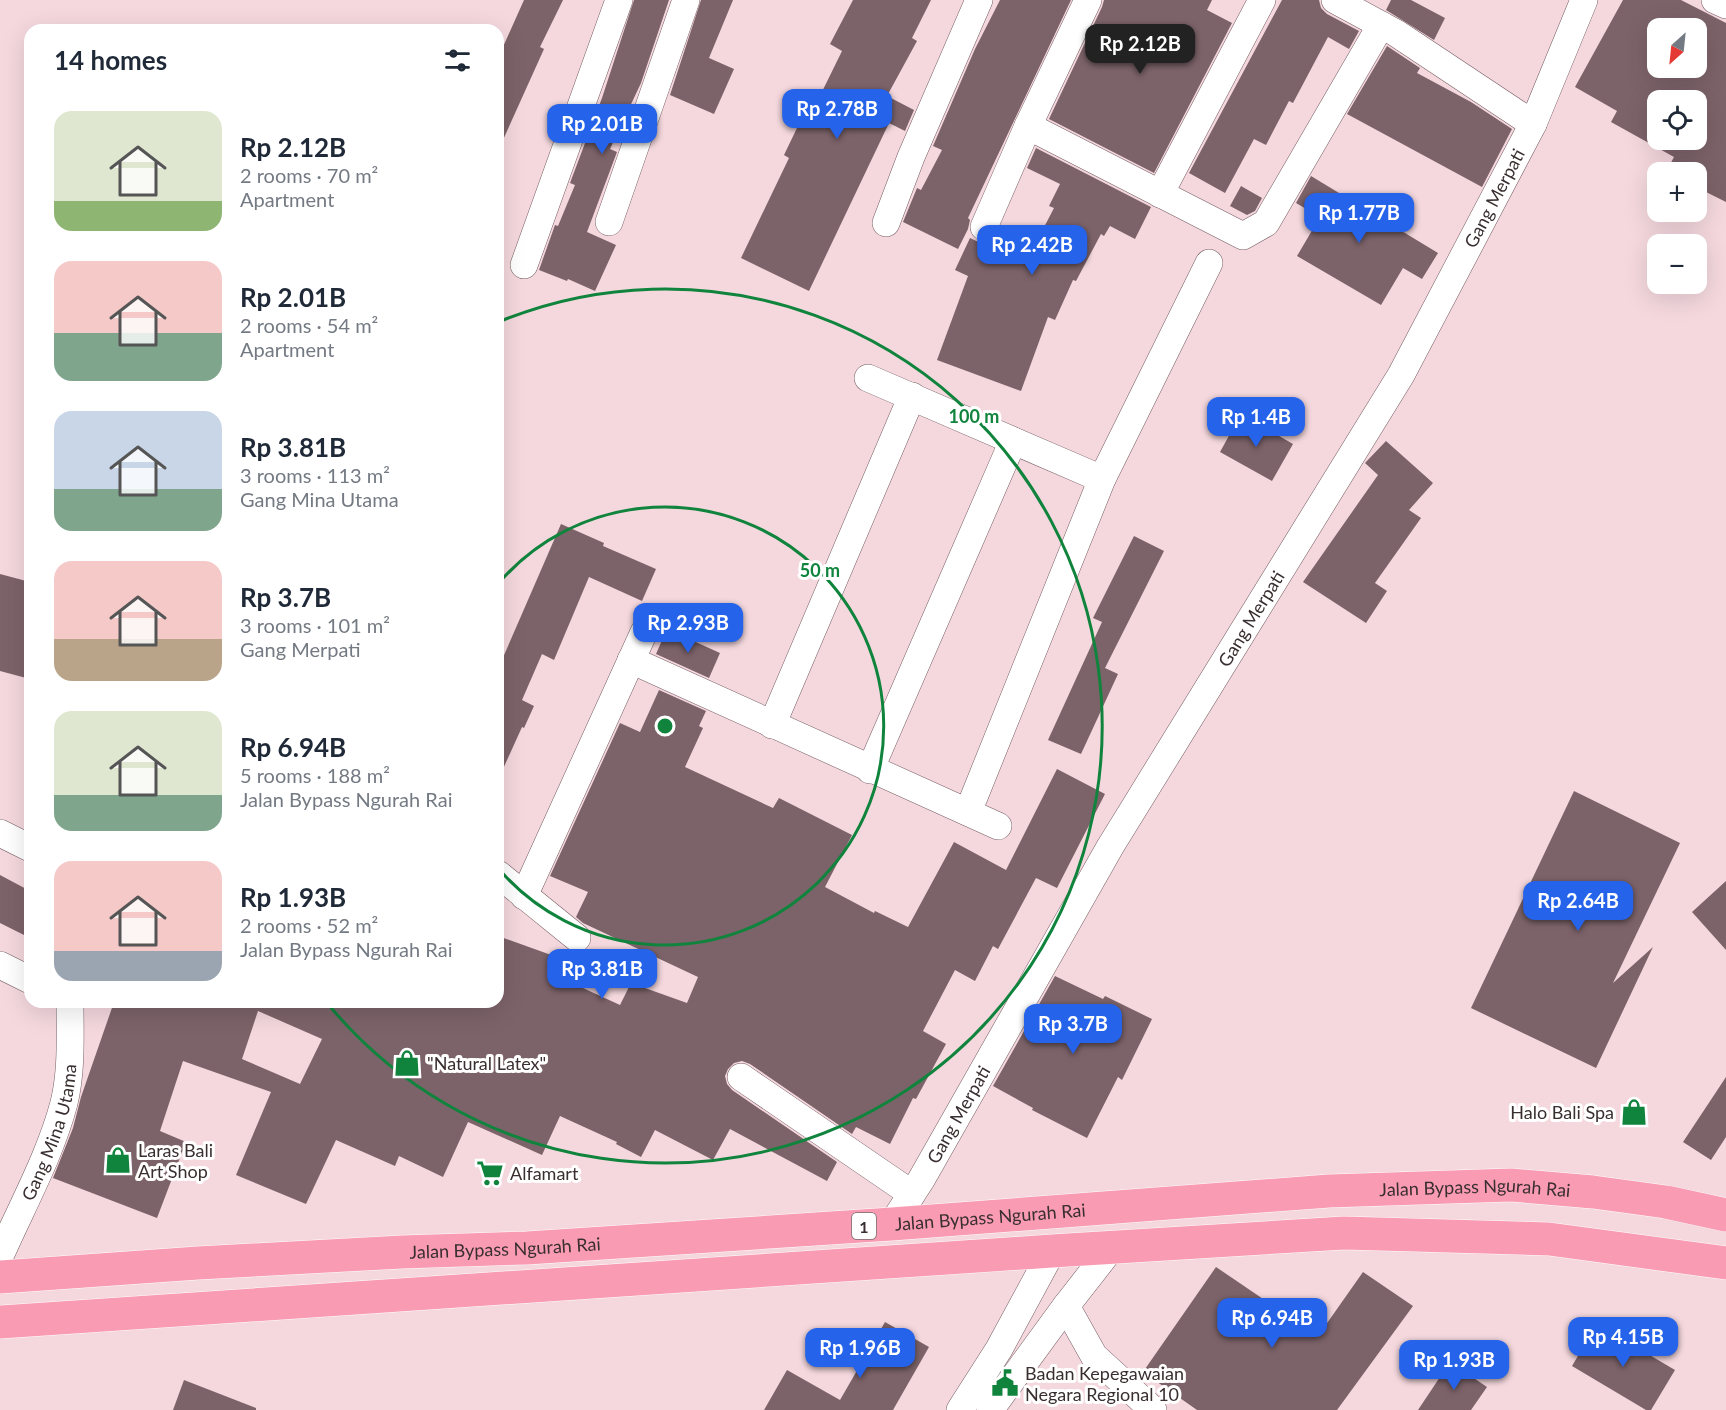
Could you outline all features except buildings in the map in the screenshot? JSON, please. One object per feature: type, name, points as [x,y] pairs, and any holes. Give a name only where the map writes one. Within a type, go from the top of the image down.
[{"type":"highway","name":"Jalan Bypass Ngurah Rai","points":[[0,1277],[210,1262],[527,1248],[892,1224],[1329,1191],[1511,1185],[1593,1192],[1665,1202],[1726,1215]]},
{"type":"highway","name":"1","points":[[0,1322],[1344,1233],[1549,1239],[1726,1263]]},
{"type":"highway","points":[[527,1248],[531,1286]]},
{"type":"street","points":[[524,265],[619,0]]},
{"type":"street","points":[[609,222],[686,0]]},
{"type":"street","points":[[886,223],[911,157],[979,0]]},
{"type":"street","points":[[984,227],[1017,149],[1088,0]]},
{"type":"street","points":[[1160,194],[1262,0]]},
{"type":"street","points":[[1335,0],[1381,25],[1533,124]]},
{"type":"street","name":"Gang Merpati","points":[[892,1224],[912,1194],[1110,847],[1401,375],[1533,124],[1584,0]]},
{"type":"street","points":[[1715,0],[1726,5]]},
{"type":"street","points":[[1029,126],[1242,236],[1266,223],[1381,25]]},
{"type":"street","points":[[968,812],[1102,479],[1209,263]]},
{"type":"street","points":[[868,378],[1102,479]]},
{"type":"street","points":[[772,725],[912,396]]},
{"type":"street","points":[[870,770],[1013,441]]},
{"type":"street","points":[[524,896],[644,632]]},
{"type":"street","points":[[631,660],[998,826]]},
{"type":"street","points":[[0,833],[24,845]]},
{"type":"street","points":[[504,879],[577,938]]},
{"type":"street","points":[[0,964],[24,977]]},
{"type":"street","name":"Gang Mina Utama","points":[[0,1256],[45,1157],[64,1101],[69,1067],[70,1008]]},
{"type":"street","points":[[741,1077],[912,1194]]},
{"type":"street","points":[[990,1410],[1112,1247]]},
{"type":"street","points":[[960,1410],[999,1349],[1052,1251]]},
{"type":"street","points":[[1066,1306],[1094,1356],[1153,1410]]},
{"type":"place","name":"\"Natural Latex\"","points":[[407,1063]]},
{"type":"place","name":"Halo Bali Spa","points":[[1634,1112]]},
{"type":"place","name":"Laras Bali Art Shop","points":[[118,1160]]},
{"type":"place","name":"Alfamart","points":[[490,1173]]},
{"type":"place","name":"Badan Kepegawaian Negara Regional 10","points":[[1005,1383]]}]
